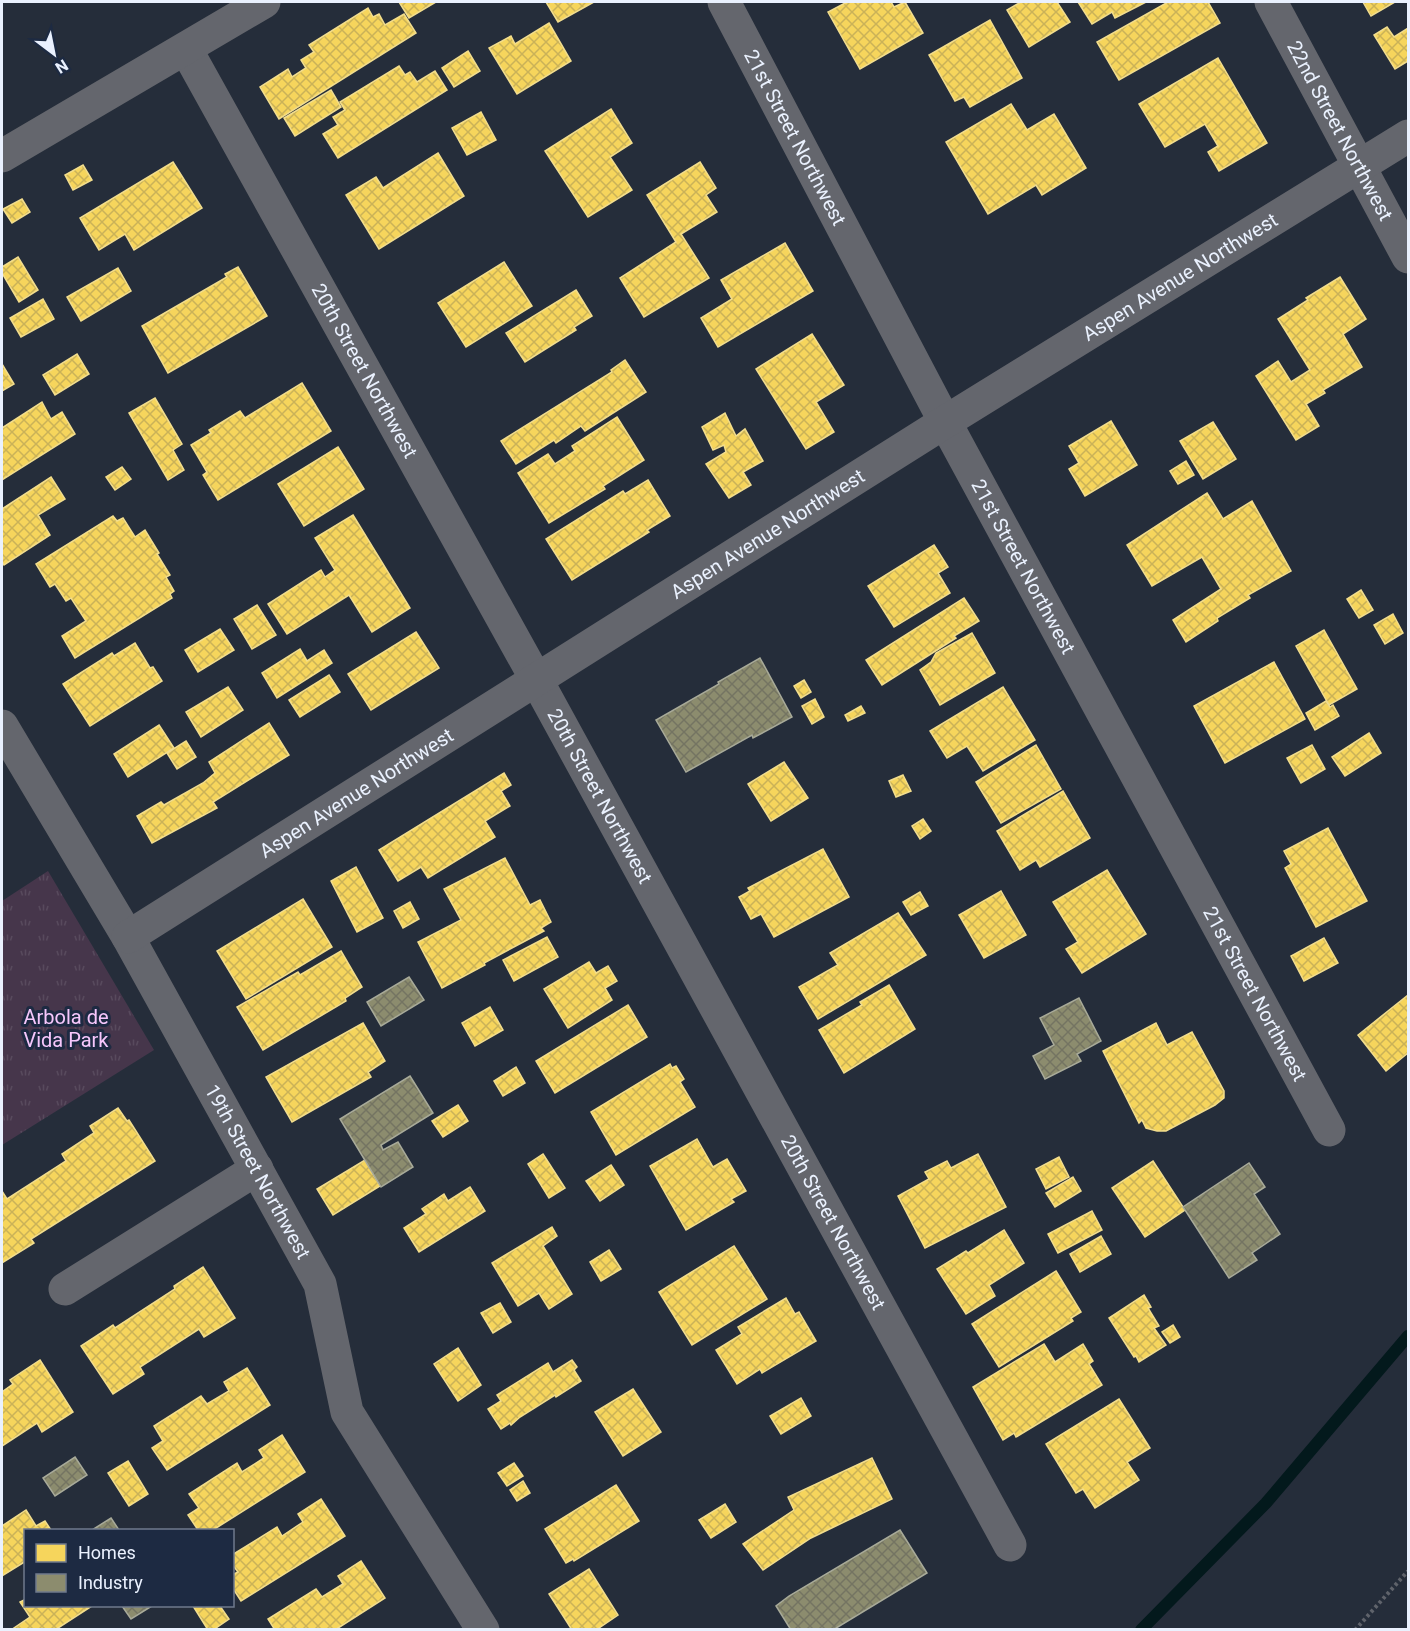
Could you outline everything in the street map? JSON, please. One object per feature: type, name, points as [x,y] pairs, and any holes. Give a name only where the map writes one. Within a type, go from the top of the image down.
[{"type":"street","points":[[2,156],[264,2]]},
{"type":"street","name":"21st Street Northwest","points":[[724,2],[945,422],[1329,1130]]},
{"type":"street","name":"22nd Street Northwest","points":[[1271,2],[1408,257]]},
{"type":"street","name":"20th Street Northwest","points":[[186,49],[536,679],[1010,1545]]},
{"type":"street","name":"Aspen Avenue Northwest","points":[[128,937],[945,422],[1408,136]]},
{"type":"street","name":"19th Street Northwest","points":[[2,726],[128,937],[320,1284],[347,1412],[483,1629]]},
{"type":"street","points":[[64,1289],[257,1169]]},
{"type":"path","points":[[1355,1629],[1408,1571]]},
{"type":"green space","name":"Arbola de Vida Park","points":[[48,871],[154,1050],[2,1145],[2,901]]},
{"type":"building: Homes","points":[[399,2],[436,2],[409,18]]},
{"type":"building: Homes","points":[[546,2],[594,2],[558,22]]},
{"type":"building: Homes","points":[[847,2],[891,2],[894,7],[905,2],[923,33],[860,69],[828,12]]},
{"type":"building: Homes","points":[[1021,2],[1057,2],[1070,22],[1029,47],[1007,10]]},
{"type":"building: Homes","points":[[1078,2],[1146,2],[1115,18],[1112,12],[1092,24]]},
{"type":"building: Homes","points":[[1168,2],[1208,2],[1220,23],[1119,80],[1097,42]]},
{"type":"building: Homes","points":[[1363,2],[1395,2],[1371,16]]},
{"type":"building: Homes","points":[[368,8],[373,17],[379,14],[385,25],[404,14],[416,33],[279,119],[260,87],[288,69],[292,77],[306,68],[301,60],[314,52],[309,45]]},
{"type":"building: Homes","points":[[990,20],[1022,78],[970,107],[964,97],[955,101],[929,55]]},
{"type":"building: Homes","points":[[549,23],[571,61],[517,94],[489,48],[511,36],[515,44]]},
{"type":"building: Homes","points":[[1387,27],[1394,37],[1408,28],[1408,61],[1395,69],[1374,35]]},
{"type":"building: Homes","points":[[468,51],[480,71],[454,87],[442,68]]},
{"type":"building: Homes","points":[[1218,58],[1267,143],[1219,171],[1208,152],[1218,146],[1205,124],[1165,147],[1139,104]]},
{"type":"building: Homes","points":[[399,66],[405,75],[410,72],[417,82],[435,71],[447,90],[338,158],[323,134],[338,125],[333,117],[345,110],[340,102]]},
{"type":"building: Homes","points":[[331,90],[341,107],[295,136],[284,118]]},
{"type":"building: Homes","points":[[1011,104],[1027,130],[1054,114],[1086,168],[1042,195],[1036,185],[988,214],[946,142]]},
{"type":"building: Homes","points":[[611,109],[632,143],[610,157],[632,190],[588,217],[545,151]]},
{"type":"building: Homes","points":[[481,112],[496,140],[467,155],[452,128]]},
{"type":"building: Homes","points":[[438,153],[464,196],[379,249],[346,195],[376,177],[383,188]]},
{"type":"building: Homes","points":[[173,162],[202,208],[134,250],[125,234],[99,250],[80,218]]},
{"type":"building: Homes","points":[[700,162],[716,188],[706,195],[717,212],[681,234],[709,278],[644,317],[620,278],[676,242],[647,195]]},
{"type":"building: Homes","points":[[83,165],[92,180],[73,190],[65,175]]},
{"type":"building: Homes","points":[[22,199],[30,212],[12,223],[3,209]]},
{"type":"building: Homes","points":[[785,243],[813,291],[718,347],[701,318],[732,299],[721,280]]},
{"type":"building: Homes","points":[[18,257],[38,290],[19,302],[2,273],[2,267]]},
{"type":"building: Homes","points":[[504,262],[532,306],[466,347],[438,303]]},
{"type":"building: Homes","points":[[238,267],[267,316],[168,373],[142,326],[227,277],[225,274]]},
{"type":"building: Homes","points":[[118,268],[131,291],[81,321],[67,297]]},
{"type":"building: Homes","points":[[1340,277],[1366,319],[1343,334],[1362,367],[1323,390],[1325,393],[1306,404],[1319,426],[1296,440],[1256,376],[1278,361],[1291,382],[1310,370],[1278,319]]},
{"type":"building: Homes","points":[[576,290],[592,316],[574,327],[576,330],[525,362],[506,333]]},
{"type":"building: Homes","points":[[43,299],[54,319],[21,337],[10,318]]},
{"type":"building: Homes","points":[[812,334],[844,385],[816,402],[834,432],[806,449],[756,369]]},
{"type":"building: Homes","points":[[77,354],[89,374],[55,395],[43,375]]},
{"type":"building: Homes","points":[[625,360],[646,392],[585,431],[581,426],[556,443],[554,440],[516,464],[501,441],[612,372],[611,370]]},
{"type":"building: Homes","points":[[2,364],[14,384],[2,391]]},
{"type":"building: Homes","points":[[302,383],[331,431],[218,500],[203,475],[207,472],[191,445],[211,433],[209,430],[240,411],[245,418]]},
{"type":"building: Homes","points":[[155,398],[182,444],[173,450],[184,470],[168,480],[129,413]]},
{"type":"building: Homes","points":[[42,402],[51,419],[62,412],[75,434],[2,480],[2,428]]},
{"type":"building: Homes","points":[[725,413],[736,436],[745,429],[763,461],[743,472],[751,485],[729,498],[706,464],[726,452],[724,445],[713,450],[702,427]]},
{"type":"building: Homes","points":[[617,417],[644,460],[603,486],[605,489],[549,523],[518,473],[548,454],[555,464],[575,451],[572,446]]},
{"type":"building: Homes","points":[[1111,421],[1137,465],[1085,496],[1069,469],[1079,463],[1069,446]]},
{"type":"building: Homes","points":[[1213,422],[1236,459],[1203,479],[1180,441]]},
{"type":"building: Homes","points":[[338,447],[364,489],[304,526],[278,484]]},
{"type":"building: Homes","points":[[1186,461],[1194,475],[1178,484],[1170,471]]},
{"type":"building: Homes","points":[[122,467],[131,479],[115,490],[106,477]]},
{"type":"building: Homes","points":[[51,477],[65,499],[38,515],[50,535],[4,565],[2,562],[2,509]]},
{"type":"building: Homes","points":[[648,480],[670,516],[647,530],[649,532],[572,580],[546,539],[623,491],[625,494]]},
{"type":"building: Homes","points":[[1207,493],[1223,519],[1252,501],[1291,571],[1248,595],[1250,598],[1217,618],[1218,621],[1186,642],[1173,620],[1221,589],[1202,557],[1152,586],[1127,545]]},
{"type":"building: Homes","points":[[353,515],[410,608],[372,632],[349,595],[287,634],[268,604],[321,570],[325,577],[335,570],[315,538]]},
{"type":"building: Homes","points":[[113,516],[117,521],[123,518],[135,537],[145,530],[170,575],[166,577],[174,591],[170,594],[172,598],[75,658],[62,636],[86,621],[71,598],[66,601],[55,584],[50,587],[36,564]]},
{"type":"building: Homes","points":[[934,545],[948,567],[938,573],[950,593],[894,627],[868,586]]},
{"type":"building: Homes","points":[[1361,590],[1373,610],[1359,618],[1347,599]]},
{"type":"building: Homes","points":[[964,598],[979,621],[882,685],[866,660]]},
{"type":"building: Homes","points":[[257,605],[276,635],[252,649],[234,619]]},
{"type":"building: Homes","points":[[1393,614],[1403,633],[1385,644],[1374,625]]},
{"type":"building: Homes","points":[[220,629],[234,650],[198,672],[185,650]]},
{"type":"building: Homes","points":[[1324,630],[1357,689],[1329,705],[1296,646]]},
{"type":"building: Homes","points":[[416,632],[439,668],[371,710],[348,674]]},
{"type":"building: Homes","points":[[972,633],[995,673],[940,705],[920,670],[931,662],[936,653]]},
{"type":"building: Homes","points":[[135,643],[150,668],[153,667],[162,681],[90,726],[63,684],[112,653],[114,656]]},
{"type":"building: Homes","points":[[300,649],[307,661],[324,650],[332,663],[277,698],[262,673]]},
{"type":"building: Homes","points":[[1274,662],[1305,719],[1225,763],[1194,706]]},
{"type":"building: Homes","points":[[329,675],[340,692],[300,717],[289,700]]},
{"type":"building: Homes","points":[[804,680],[811,692],[801,698],[794,686]]},
{"type":"building: Homes","points":[[228,687],[243,710],[201,737],[186,712]]},
{"type":"building: Homes","points":[[1003,687],[1035,740],[983,771],[967,746],[947,758],[930,731]]},
{"type":"building: Homes","points":[[815,699],[824,717],[812,724],[802,706]]},
{"type":"building: Homes","points":[[1326,701],[1330,707],[1333,705],[1339,716],[1315,730],[1306,713]]},
{"type":"building: Homes","points":[[861,706],[865,713],[848,721],[845,715]]},
{"type":"building: Homes","points":[[269,723],[289,755],[213,802],[217,808],[152,843],[137,816],[161,802],[164,805],[203,783],[215,773],[209,762]]},
{"type":"building: Homes","points":[[159,725],[174,748],[128,777],[114,754]]},
{"type":"building: Homes","points":[[1369,733],[1381,753],[1345,776],[1332,757]]},
{"type":"building: Homes","points":[[186,741],[196,757],[177,769],[167,753]]},
{"type":"building: Homes","points":[[1036,745],[1061,789],[1001,823],[976,782]]},
{"type":"building: Homes","points":[[1312,745],[1325,769],[1301,783],[1287,758]]},
{"type":"building: Homes","points":[[784,762],[808,798],[771,821],[748,784]]},
{"type":"building: Homes","points":[[504,773],[511,785],[501,791],[510,806],[485,821],[495,837],[428,878],[421,867],[398,881],[379,850]]},
{"type":"building: Homes","points":[[903,775],[911,791],[896,797],[889,781]]},
{"type":"building: Homes","points":[[1063,791],[1090,838],[1040,867],[1036,860],[1020,870],[997,831]]},
{"type":"building: Homes","points":[[923,819],[931,831],[920,839],[912,826]]},
{"type":"building: Homes","points":[[1328,828],[1367,901],[1316,927],[1285,868],[1291,864],[1284,851]]},
{"type":"building: Homes","points":[[823,849],[849,897],[774,937],[761,914],[751,919],[739,897],[750,891],[748,888]]},
{"type":"building: Homes","points":[[505,858],[530,905],[540,900],[551,922],[541,928],[544,931],[442,988],[418,942],[461,920],[444,889]]},
{"type":"building: Homes","points":[[356,867],[383,918],[357,932],[331,881]]},
{"type":"building: Homes","points":[[1107,870],[1146,934],[1082,973],[1066,949],[1078,942],[1053,902]]},
{"type":"building: Homes","points":[[1001,891],[1026,935],[984,958],[959,915]]},
{"type":"building: Homes","points":[[920,892],[928,906],[911,915],[903,902]]},
{"type":"building: Homes","points":[[303,899],[332,947],[246,999],[217,951]]},
{"type":"building: Homes","points":[[410,902],[419,919],[403,928],[394,911]]},
{"type":"building: Homes","points":[[898,913],[926,955],[818,1019],[799,987],[838,965],[830,953]]},
{"type":"building: Homes","points":[[547,937],[558,957],[514,981],[503,960]]},
{"type":"building: Homes","points":[[1324,938],[1338,963],[1304,981],[1291,956]]},
{"type":"building: Homes","points":[[341,951],[362,987],[345,998],[346,1001],[263,1050],[237,1007],[298,972],[300,975]]},
{"type":"building: Homes","points":[[589,962],[596,973],[608,966],[617,981],[605,988],[612,1000],[568,1028],[544,989]]},
{"type":"building: Homes","points":[[889,985],[915,1029],[844,1073],[819,1030],[862,1005],[860,1002]]},
{"type":"building: Homes","points":[[1408,995],[1408,1053],[1386,1071],[1358,1035]]},
{"type":"building: Homes","points":[[628,1005],[647,1037],[555,1093],[536,1061]]},
{"type":"building: Homes","points":[[490,1007],[503,1030],[475,1046],[462,1023]]},
{"type":"building: Homes","points":[[363,1023],[385,1061],[368,1072],[371,1077],[292,1122],[266,1077]]},
{"type":"building: Homes","points":[[1156,1023],[1167,1045],[1192,1032],[1224,1091],[1224,1098],[1215,1105],[1166,1131],[1146,1128],[1142,1120],[1139,1123],[1103,1051]]},
{"type":"building: Homes","points":[[670,1064],[672,1068],[676,1066],[684,1079],[680,1082],[695,1107],[616,1155],[591,1112]]},
{"type":"building: Homes","points":[[516,1067],[525,1083],[503,1096],[494,1081]]},
{"type":"building: Homes","points":[[458,1105],[468,1121],[443,1137],[432,1121]]},
{"type":"building: Homes","points":[[118,1108],[127,1121],[129,1120],[155,1161],[31,1239],[34,1243],[2,1263],[2,1191],[7,1199],[66,1161],[62,1154],[94,1133],[90,1126]]},
{"type":"building: Homes","points":[[697,1139],[713,1167],[727,1159],[746,1191],[731,1199],[734,1202],[686,1230],[650,1166]]},
{"type":"building: Homes","points":[[543,1154],[565,1188],[549,1198],[528,1164]]},
{"type":"building: Homes","points":[[978,1154],[1006,1207],[925,1248],[898,1196],[929,1179],[925,1172],[947,1161],[951,1168]]},
{"type":"building: Homes","points":[[1059,1157],[1069,1177],[1046,1189],[1036,1169]]},
{"type":"building: Homes","points":[[365,1160],[380,1186],[333,1215],[317,1189]]},
{"type":"building: Homes","points":[[1153,1161],[1185,1210],[1145,1237],[1112,1188]]},
{"type":"building: Homes","points":[[611,1165],[624,1185],[600,1201],[586,1181]]},
{"type":"building: Homes","points":[[1073,1177],[1081,1191],[1055,1207],[1046,1193]]},
{"type":"building: Homes","points":[[470,1187],[485,1211],[419,1252],[404,1228],[426,1214],[422,1209],[444,1194],[448,1201]]},
{"type":"building: Homes","points":[[1092,1211],[1102,1230],[1058,1253],[1048,1234]]},
{"type":"building: Homes","points":[[552,1227],[557,1236],[543,1246],[572,1294],[549,1309],[539,1293],[518,1306],[492,1263]]},
{"type":"building: Homes","points":[[1004,1230],[1024,1263],[989,1285],[995,1296],[966,1314],[937,1269]]},
{"type":"building: Homes","points":[[1101,1236],[1111,1254],[1080,1272],[1070,1254]]},
{"type":"building: Homes","points":[[734,1246],[767,1299],[692,1345],[659,1292]]},
{"type":"building: Homes","points":[[609,1250],[621,1269],[601,1281],[590,1262]]},
{"type":"building: Homes","points":[[203,1267],[235,1318],[204,1337],[199,1329],[140,1367],[144,1374],[113,1394],[81,1346],[113,1325],[115,1328],[175,1289],[174,1286]]},
{"type":"building: Homes","points":[[1056,1271],[1081,1312],[1071,1318],[1073,1321],[999,1367],[972,1324]]},
{"type":"building: Homes","points":[[1144,1295],[1151,1307],[1148,1308],[1159,1326],[1154,1328],[1166,1345],[1139,1362],[1109,1318]]},
{"type":"building: Homes","points":[[786,1298],[795,1314],[799,1312],[816,1341],[762,1373],[760,1369],[737,1384],[716,1350],[742,1334],[738,1327]]},
{"type":"building: Homes","points":[[500,1303],[511,1322],[493,1333],[481,1313]]},
{"type":"building: Homes","points":[[1173,1325],[1180,1337],[1170,1343],[1162,1332]]},
{"type":"building: Homes","points":[[1044,1344],[1055,1362],[1083,1344],[1093,1361],[1089,1364],[1102,1385],[1016,1437],[1014,1433],[1003,1440],[973,1387]]},
{"type":"building: Homes","points":[[458,1348],[481,1385],[458,1401],[434,1364]]},
{"type":"building: Homes","points":[[40,1360],[73,1412],[42,1432],[37,1423],[2,1446],[2,1392],[13,1384],[10,1380]]},
{"type":"building: Homes","points":[[572,1360],[577,1367],[574,1370],[581,1381],[501,1429],[488,1409],[501,1401],[497,1395],[548,1363],[553,1372]]},
{"type":"building: Homes","points":[[247,1368],[270,1405],[167,1470],[152,1448],[163,1441],[154,1426],[201,1396],[207,1404],[229,1391],[224,1382]]},
{"type":"building: Homes","points":[[633,1389],[661,1432],[623,1456],[595,1412]]},
{"type":"building: Homes","points":[[801,1398],[811,1416],[781,1434],[770,1416]]},
{"type":"building: Homes","points":[[1119,1399],[1150,1448],[1127,1462],[1139,1480],[1095,1508],[1083,1489],[1076,1493],[1046,1444]]},
{"type":"building: Homes","points":[[282,1435],[305,1472],[215,1529],[197,1529],[188,1515],[199,1508],[189,1494],[237,1463],[242,1472],[264,1458],[259,1450]]},
{"type":"building: Homes","points":[[872,1458],[892,1499],[811,1538],[763,1570],[743,1544],[794,1510],[788,1497]]},
{"type":"building: Homes","points":[[128,1461],[148,1494],[129,1506],[108,1473]]},
{"type":"building: Homes","points":[[514,1463],[523,1476],[507,1486],[498,1473]]},
{"type":"building: Homes","points":[[523,1481],[530,1493],[517,1501],[510,1490]]},
{"type":"building: Homes","points":[[616,1485],[639,1521],[574,1561],[573,1559],[566,1563],[545,1529]]},
{"type":"building: Homes","points":[[321,1499],[345,1536],[241,1601],[234,1590],[234,1574],[238,1572],[234,1567],[234,1554],[277,1527],[282,1536],[303,1522],[298,1514]]},
{"type":"building: Homes","points":[[725,1504],[736,1522],[711,1538],[699,1520]]},
{"type":"building: Homes","points":[[26,1510],[36,1526],[45,1521],[50,1529],[24,1529],[24,1562],[2,1576],[2,1526]]},
{"type":"building: Homes","points":[[361,1561],[385,1598],[335,1630],[275,1630],[268,1619],[316,1589],[322,1597],[343,1584],[338,1576]]},
{"type":"building: Homes","points":[[589,1569],[618,1615],[596,1630],[572,1630],[549,1594]]},
{"type":"building: Homes","points":[[24,1600],[24,1607],[90,1607],[55,1630],[11,1630],[30,1617],[20,1602]]},
{"type":"building: Homes","points":[[194,1607],[221,1607],[229,1619],[213,1630],[208,1630]]},
{"type":"building: Industry","points":[[760,658],[792,717],[753,738],[752,735],[686,772],[656,720]]},
{"type":"building: Industry","points":[[409,977],[424,1000],[381,1026],[367,1002]]},
{"type":"building: Industry","points":[[1079,998],[1101,1041],[1077,1054],[1081,1061],[1045,1079],[1033,1056],[1054,1045],[1040,1018]]},
{"type":"building: Industry","points":[[410,1076],[433,1113],[381,1145],[383,1150],[398,1142],[413,1167],[381,1187],[340,1119]]},
{"type":"building: Industry","points":[[1249,1163],[1265,1187],[1254,1194],[1280,1234],[1252,1253],[1257,1260],[1229,1278],[1183,1207]]},
{"type":"building: Industry","points":[[75,1457],[87,1475],[55,1496],[43,1478]]},
{"type":"building: Industry","points":[[111,1518],[118,1529],[94,1529]]},
{"type":"building: Industry","points":[[900,1530],[927,1573],[833,1630],[791,1630],[776,1606]]},
{"type":"building: Industry","points":[[123,1607],[150,1607],[131,1619]]},
{"type":"waterway","points":[[1141,1630],[1266,1503],[1408,1336]]}]
